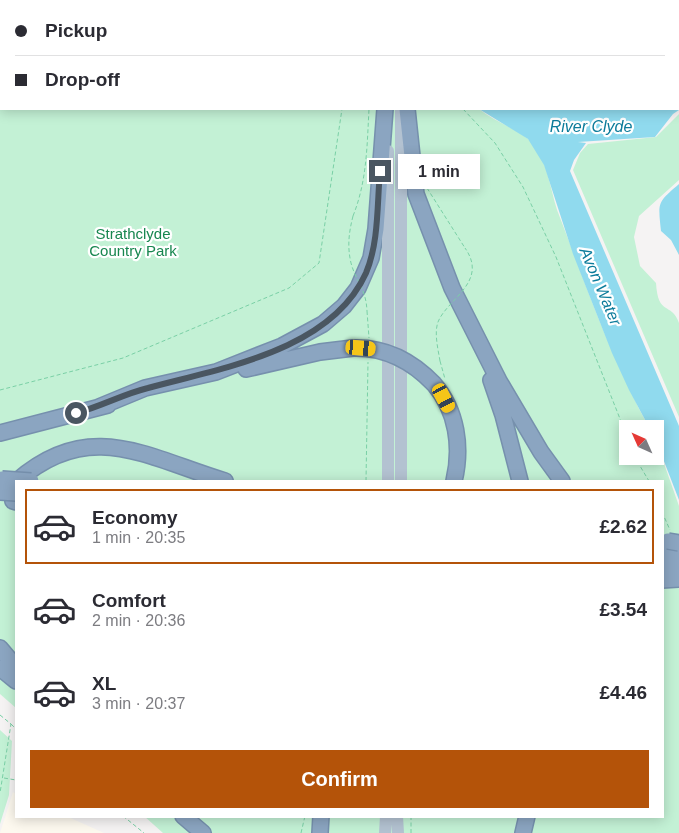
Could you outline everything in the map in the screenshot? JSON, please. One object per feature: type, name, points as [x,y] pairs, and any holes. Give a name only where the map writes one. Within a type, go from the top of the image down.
[{"type":"highway","points":[[99,407],[145,388],[216,372],[282,346],[317,328],[344,306],[358,288],[371,258],[376,229],[385,110]]},
{"type":"highway","points":[[407,110],[416,194],[452,288],[500,381],[541,452],[561,480]]},
{"type":"highway","points":[[462,306],[504,415],[520,480]]},
{"type":"highway","points":[[0,433],[264,364],[320,352],[353,348],[383,351],[416,367],[434,384],[449,408],[457,433],[458,456],[454,480]]},
{"type":"highway","points":[[9,499],[7,483],[39,464],[68,452],[103,446],[145,453],[222,480]]},
{"type":"highway","points":[[664,566],[679,568]]},
{"type":"highway","points":[[664,580],[679,579]]},
{"type":"highway","points":[[0,648],[15,666]]},
{"type":"highway","points":[[0,668],[15,680]]},
{"type":"highway","points":[[185,818],[203,833]]},
{"type":"highway","points":[[320,833],[321,818]]},
{"type":"highway","points":[[523,833],[527,818]]},
{"type":"highway","points":[[532,818],[532,833]]},
{"type":"main road","points":[[388,480],[389,110]]},
{"type":"main road","points":[[401,110],[401,480]]},
{"type":"main road","points":[[385,833],[386,818]]},
{"type":"main road","points":[[398,818],[398,833]]},
{"type":"path","points":[[0,390],[123,358],[289,288],[297,282],[319,263],[342,110]]},
{"type":"path","points":[[369,110],[367,154],[362,191],[353,216],[348,239],[351,264],[366,296],[369,340]]},
{"type":"path","points":[[465,110],[495,143],[523,187],[556,257],[620,420]]},
{"type":"path","points":[[425,183],[433,200],[465,248],[471,266],[464,292],[445,311],[438,322],[440,360]]},
{"type":"path","points":[[366,480],[368,357]]},
{"type":"path","points":[[639,465],[648,480]]},
{"type":"path","points":[[0,715],[15,728]]},
{"type":"path","points":[[0,793],[4,778],[11,724]]},
{"type":"path","points":[[4,778],[15,780]]},
{"type":"path","points":[[125,818],[144,833]]},
{"type":"path","points":[[300,833],[304,818]]},
{"type":"path","points":[[411,818],[411,833]]},
{"type":"shaded area","points":[[13,792],[15,793],[15,818],[70,818],[104,833],[0,833]]},
{"type":"green space","name":"Strathclyde Country Park","points":[[0,110],[480,110],[528,139],[535,146],[544,164],[559,215],[601,324],[645,420],[619,420],[619,465],[664,464],[679,506],[679,833],[163,833],[146,818],[664,818],[664,480],[15,480],[15,707],[0,694]]},
{"type":"green space","points":[[679,114],[679,180],[639,216],[634,237],[640,266],[656,283],[657,294],[662,305],[676,316],[679,323],[679,417],[573,170],[580,153],[588,144],[656,137]]},
{"type":"green space","points":[[0,730],[12,741],[9,795],[0,824]]},
{"type":"water","name":"Avon Water","points":[[481,110],[679,110],[673,114],[655,137],[578,142],[586,143],[574,160],[570,171],[679,426],[679,500],[664,461],[664,420],[645,420],[629,390],[612,353],[573,254],[544,165],[528,139]]},
{"type":"water","points":[[679,184],[679,255],[671,240],[661,231],[659,214],[661,204],[666,195]]},
{"type":"route","points":[[76,413],[99,407],[145,388],[216,372],[298,340],[336,314],[358,288],[367,271],[376,229],[380,171]]},
{"type":"water label","name":"River Clyde","points":[[591,126]]}]
